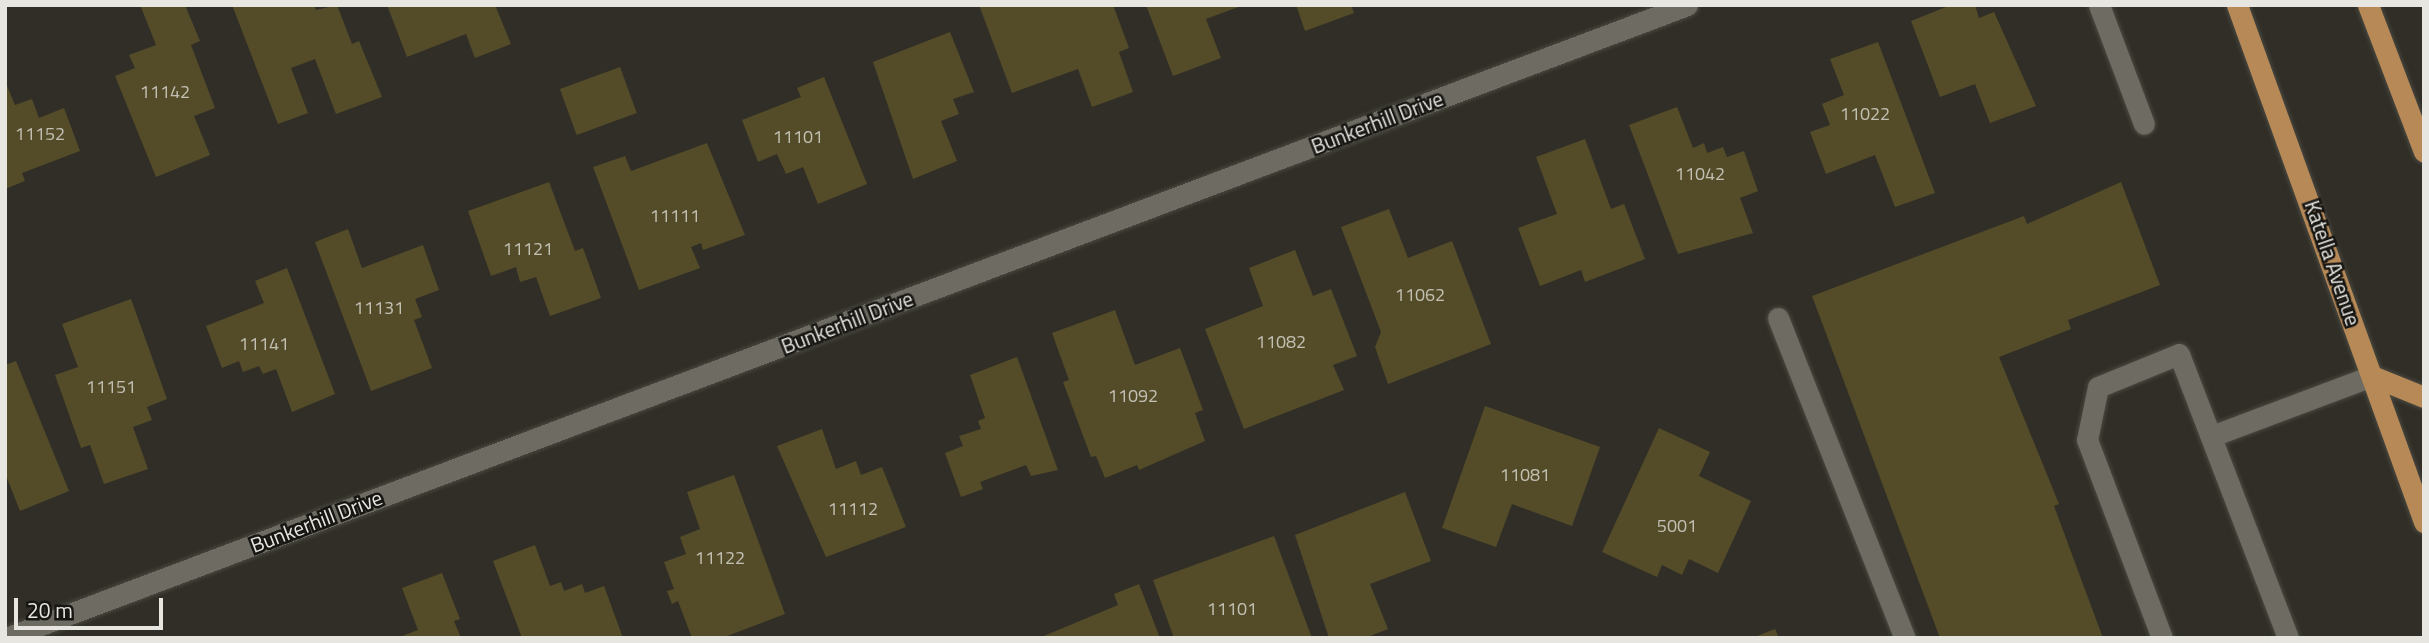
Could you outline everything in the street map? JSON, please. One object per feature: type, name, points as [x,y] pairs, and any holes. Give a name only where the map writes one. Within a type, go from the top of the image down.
[{"type":"main road","name":"Katella Avenue","points":[[2237,5],[2424,522]]},
{"type":"main road","points":[[2368,5],[2424,152]]},
{"type":"main road","points":[[2372,376],[2424,397]]},
{"type":"street","name":"Bunkerhill Drive","points":[[6,638],[1687,5]]},
{"type":"street","points":[[2099,5],[2144,124]]},
{"type":"street","points":[[1779,318],[1905,638]]},
{"type":"street","points":[[2162,638],[2087,440],[2098,387],[2179,354],[2288,638]]},
{"type":"street","points":[[2212,436],[2372,376]]},
{"type":"building","points":[[185,5],[200,41],[191,45],[215,108],[194,116],[210,155],[156,177],[115,76],[135,68],[129,55],[156,45],[141,7]]},
{"type":"building","points":[[232,5],[314,5],[316,10],[337,5],[352,44],[359,41],[382,97],[336,114],[315,59],[291,68],[308,113],[278,124]]},
{"type":"building","points":[[387,5],[495,5],[511,44],[475,58],[466,34],[407,57]]},
{"type":"building","points":[[979,5],[1113,5],[1129,48],[1119,52],[1133,92],[1092,107],[1078,69],[1012,93]]},
{"type":"building","points":[[1146,5],[1241,6],[1206,19],[1221,58],[1173,76]]},
{"type":"building","points":[[1296,5],[1351,5],[1354,13],[1305,31]]},
{"type":"building","points":[[1951,5],[1975,5],[1979,18],[1994,12],[2036,106],[1990,123],[1975,84],[1940,97],[1911,21]]},
{"type":"building","points":[[950,32],[974,92],[953,99],[959,114],[941,121],[957,161],[913,179],[873,62]]},
{"type":"building","points":[[1878,42],[1935,193],[1895,207],[1875,155],[1826,174],[1810,132],[1830,125],[1822,104],[1844,95],[1830,59]]},
{"type":"building","points":[[620,67],[637,113],[577,135],[560,89]]},
{"type":"building","points":[[824,77],[867,184],[818,204],[803,167],[786,174],[777,154],[758,162],[742,120],[801,97],[797,88]]},
{"type":"building","points":[[5,81],[15,105],[32,99],[39,118],[64,108],[80,151],[22,173],[25,181],[5,189]]},
{"type":"building","points":[[1677,107],[1693,148],[1704,143],[1707,153],[1723,147],[1727,157],[1744,151],[1758,191],[1740,198],[1753,233],[1678,254],[1629,125]]},
{"type":"building","points":[[1585,139],[1611,209],[1624,204],[1645,259],[1585,282],[1581,270],[1540,286],[1518,228],[1557,214],[1536,157]]},
{"type":"building","points":[[707,143],[745,235],[703,250],[701,243],[691,247],[700,268],[639,290],[593,167],[625,156],[631,171]]},
{"type":"building","points":[[549,182],[575,251],[583,248],[601,298],[550,316],[536,277],[520,282],[516,267],[491,276],[468,211]]},
{"type":"building","points":[[2121,182],[2160,285],[2068,320],[2071,329],[1999,357],[2059,504],[2054,506],[2103,638],[1940,638],[1812,296],[2024,216],[2027,224]]},
{"type":"building","points":[[1389,209],[1408,258],[1452,241],[1491,344],[1388,384],[1375,347],[1381,332],[1341,227]]},
{"type":"building","points":[[348,229],[362,268],[423,245],[439,290],[415,299],[422,317],[414,320],[432,368],[371,391],[315,242]]},
{"type":"building","points":[[1295,250],[1313,296],[1331,289],[1357,356],[1333,365],[1344,390],[1244,429],[1205,329],[1263,306],[1249,268]]},
{"type":"building","points":[[287,268],[335,394],[292,412],[276,369],[263,374],[259,366],[243,372],[239,361],[222,368],[206,326],[264,303],[255,281]]},
{"type":"building","points":[[131,299],[167,399],[147,407],[152,420],[133,427],[148,469],[104,484],[90,445],[81,448],[55,375],[78,367],[62,324]]},
{"type":"building","points":[[1115,310],[1135,365],[1180,348],[1203,410],[1195,413],[1205,441],[1139,470],[1137,465],[1105,478],[1096,456],[1091,457],[1063,382],[1069,380],[1052,333]]},
{"type":"building","points":[[1017,357],[1058,470],[1031,476],[1026,465],[980,482],[983,489],[961,497],[945,453],[963,446],[959,436],[981,429],[978,421],[985,418],[970,375]]},
{"type":"building","points":[[16,361],[69,491],[20,511],[5,473],[5,365]]},
{"type":"building","points":[[1485,406],[1600,447],[1572,526],[1512,504],[1496,547],[1442,528]]},
{"type":"building","points":[[1659,428],[1710,452],[1699,476],[1751,501],[1718,573],[1689,559],[1682,575],[1662,565],[1657,577],[1602,552]]},
{"type":"building","points":[[822,429],[836,469],[856,461],[861,475],[882,467],[906,527],[826,557],[777,446]]},
{"type":"building","points":[[734,475],[785,614],[722,638],[692,638],[678,601],[672,604],[667,591],[674,589],[664,562],[686,554],[680,537],[700,529],[687,492]]},
{"type":"building","points":[[1405,492],[1431,561],[1370,584],[1388,629],[1365,638],[1329,638],[1295,535]]},
{"type":"building","points":[[1274,536],[1312,638],[1174,638],[1153,580]]},
{"type":"building","points":[[535,545],[550,586],[561,582],[564,591],[582,584],[585,593],[604,586],[623,638],[522,638],[493,561]]},
{"type":"building","points":[[442,573],[460,619],[454,621],[461,638],[397,638],[418,630],[402,588]]},
{"type":"building","points":[[1139,584],[1160,638],[1039,638],[1118,605],[1114,594]]},
{"type":"building","points":[[1775,629],[1779,638],[1752,638]]}]
